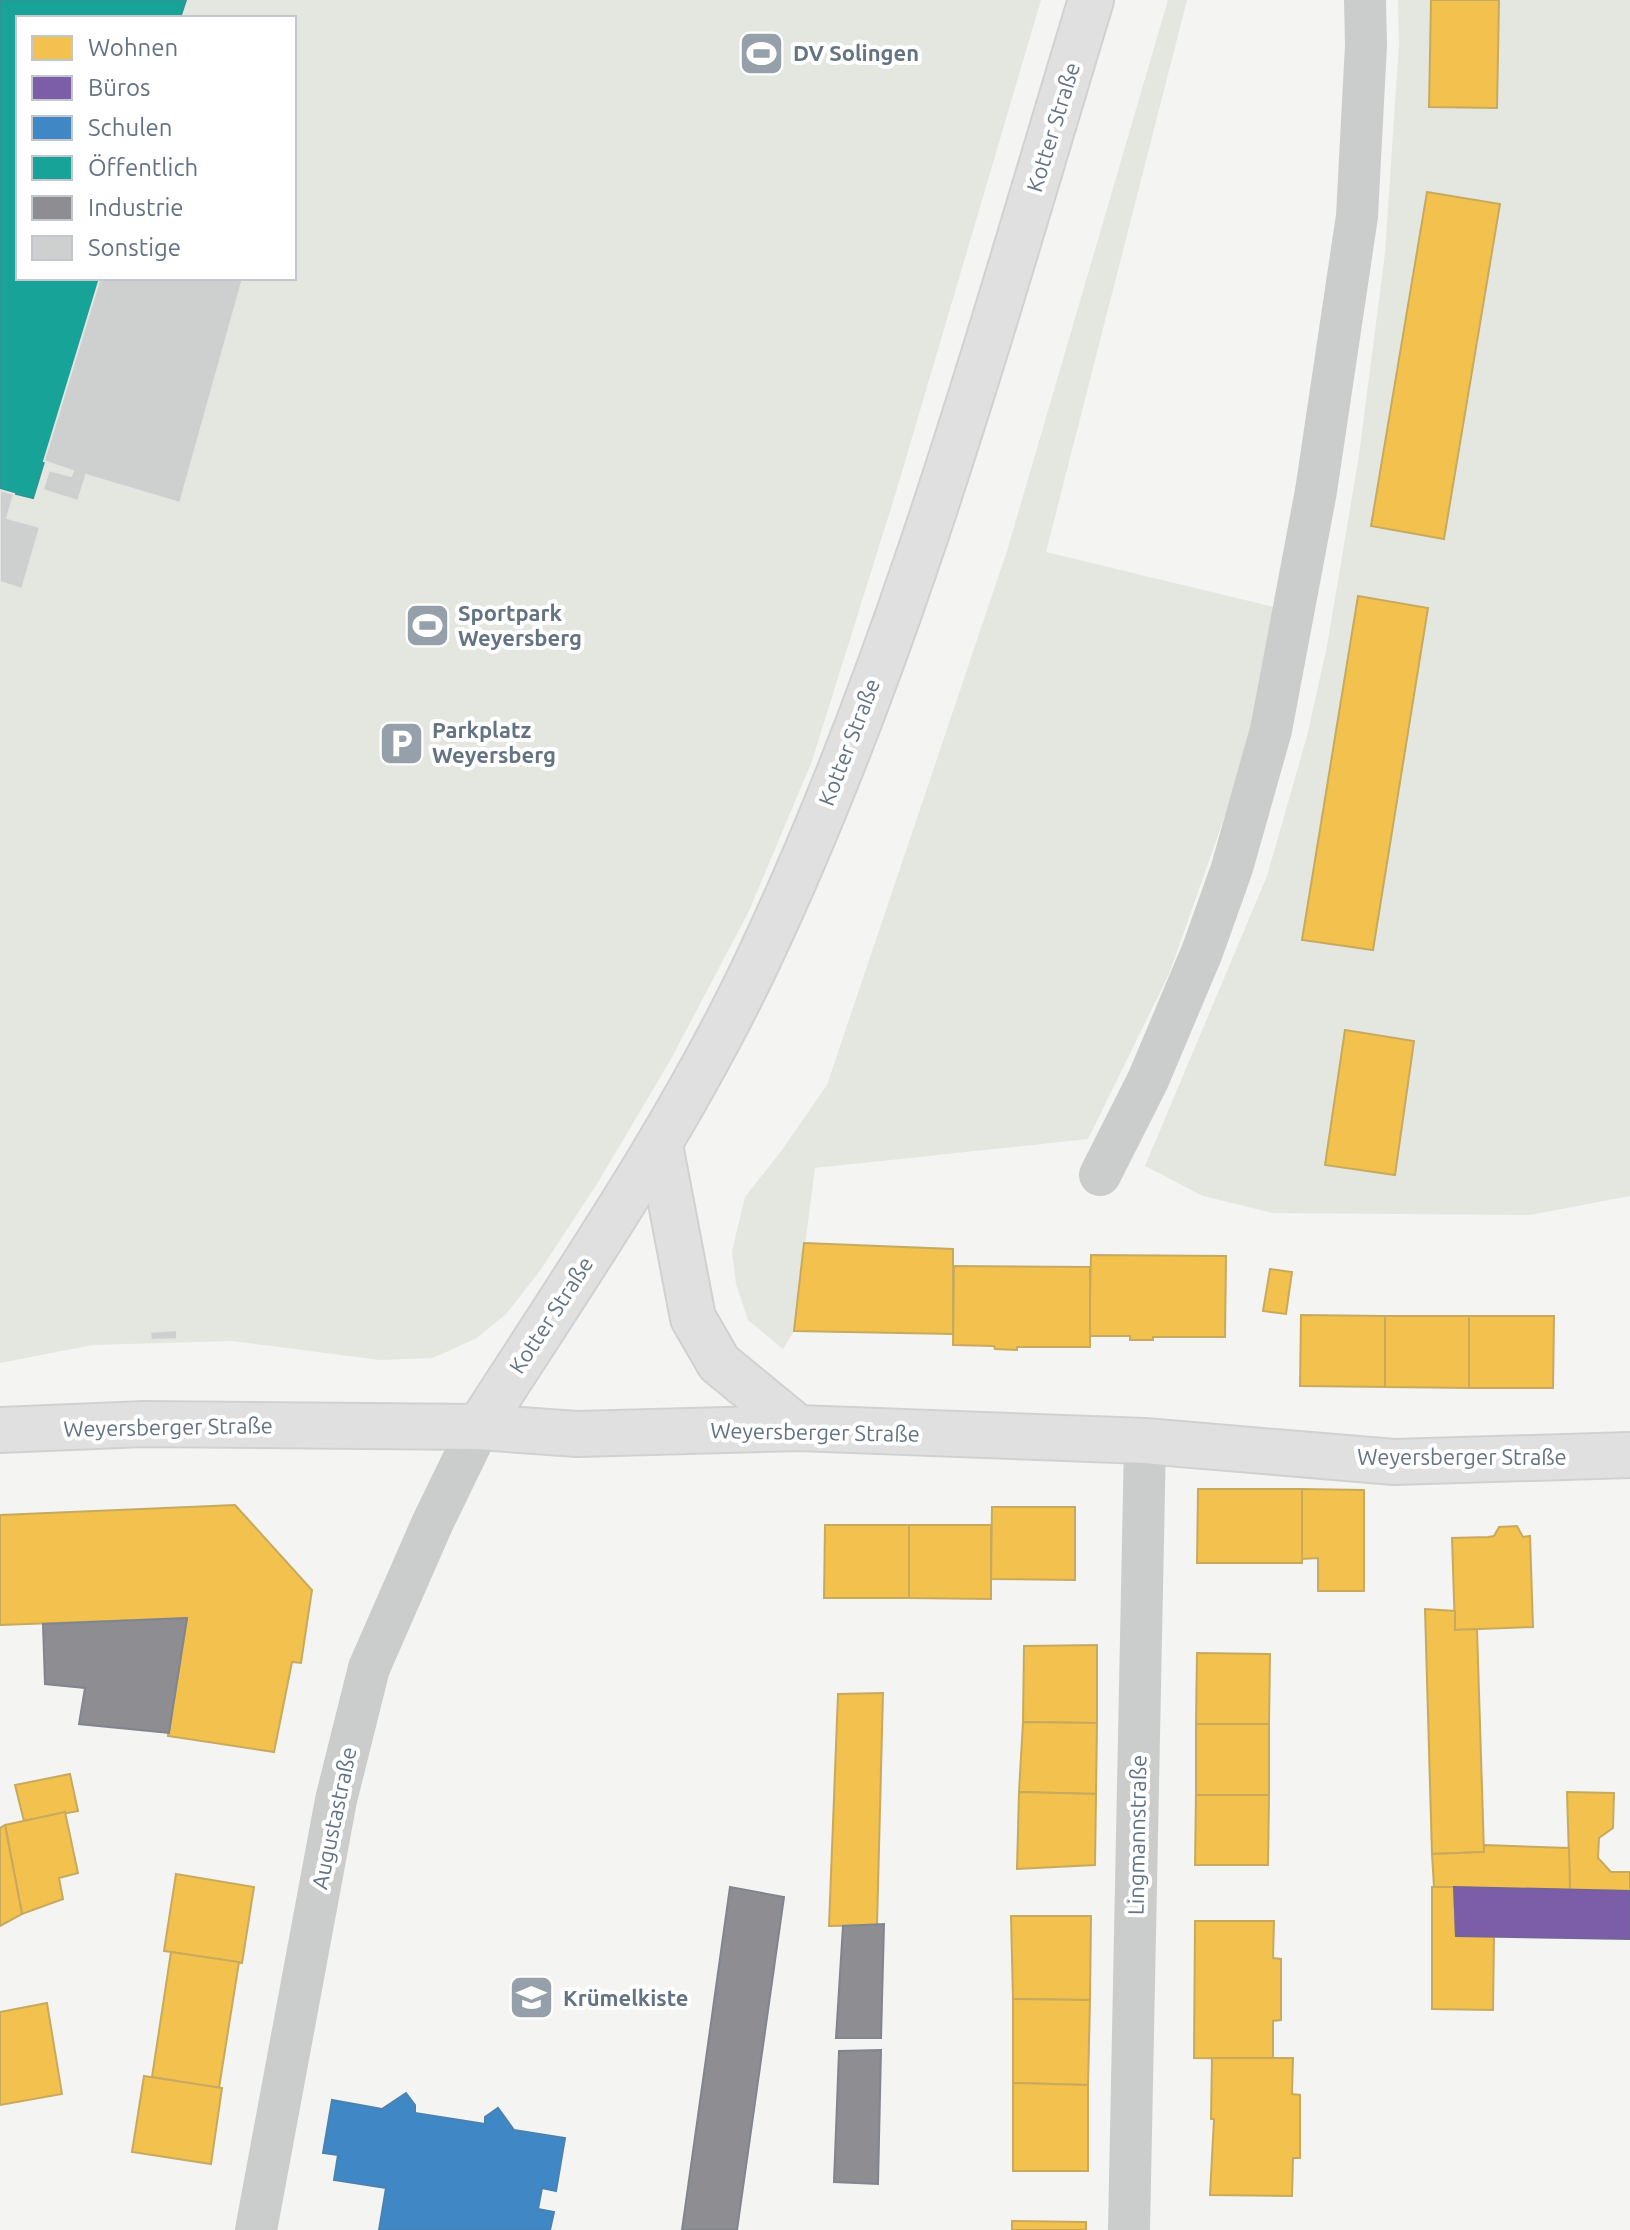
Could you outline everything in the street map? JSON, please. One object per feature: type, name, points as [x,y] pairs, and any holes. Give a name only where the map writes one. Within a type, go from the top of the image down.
[{"type":"street","name":"Kotter Straße","points":[[479,1427],[660,1145],[761,954],[828,799],[869,695],[936,506],[1091,0]]},
{"type":"street","points":[[1100,1175],[1148,1080],[1202,952],[1232,868],[1271,730],[1316,491],[1357,216],[1366,45],[1365,0]]},
{"type":"street","points":[[660,1145],[693,1318],[719,1363],[798,1428]]},
{"type":"street","name":"Weyersberger Straße","points":[[0,1430],[144,1424],[479,1427],[577,1434],[798,1428],[1145,1441],[1394,1462],[1630,1455]]},
{"type":"street","name":"Augustastraße","points":[[256,2230],[336,1800],[369,1668],[432,1524],[479,1427]]},
{"type":"street","name":"Lingmannstraße","points":[[1129,2230],[1145,1441]]},
{"type":"shaded area","name":"Sportpark Weyersberg","points":[[0,0],[1041,0],[896,492],[812,761],[749,911],[671,1059],[597,1184],[539,1272],[506,1314],[477,1338],[433,1358],[380,1360],[232,1341],[93,1345],[0,1363]]},
{"type":"shaded area","points":[[1168,0],[1187,0],[1046,552],[1274,607],[1248,746],[1169,974],[1088,1139],[815,1168],[794,1331],[783,1349],[748,1320],[736,1284],[732,1251],[745,1197],[827,1085],[1007,551]]},
{"type":"shaded area","points":[[1398,0],[1630,0],[1630,1196],[1530,1215],[1273,1213],[1203,1196],[1145,1166],[1267,876],[1307,736],[1327,646],[1359,455],[1385,253],[1399,44]]},
{"type":"building: Wohnen","points":[[1431,0],[1499,0],[1497,108],[1429,107]]},
{"type":"building: Wohnen","points":[[1427,192],[1500,204],[1444,539],[1371,526]]},
{"type":"building: Wohnen","points":[[1358,596],[1428,608],[1373,950],[1302,940]]},
{"type":"building: Wohnen","points":[[1345,1030],[1414,1041],[1395,1175],[1325,1165]]},
{"type":"building: Wohnen","points":[[804,1243],[953,1249],[953,1334],[794,1331]]},
{"type":"building: Wohnen","points":[[1091,1255],[1226,1256],[1225,1337],[1130,1340],[1130,1336],[1089,1336]]},
{"type":"building: Wohnen","points":[[954,1266],[1090,1267],[1090,1347],[1017,1347],[1017,1350],[953,1345]]},
{"type":"building: Wohnen","points":[[1270,1269],[1292,1272],[1286,1314],[1263,1311]]},
{"type":"building: Wohnen","points":[[1301,1315],[1385,1316],[1385,1387],[1300,1386]]},
{"type":"building: Wohnen","points":[[1385,1316],[1469,1316],[1469,1388],[1385,1387]]},
{"type":"building: Wohnen","points":[[1469,1316],[1554,1316],[1553,1388],[1469,1388]]},
{"type":"building: Wohnen","points":[[1198,1489],[1302,1489],[1302,1563],[1197,1563]]},
{"type":"building: Wohnen","points":[[1302,1489],[1364,1490],[1364,1591],[1318,1591],[1318,1558],[1302,1559]]},
{"type":"building: Wohnen","points":[[235,1505],[312,1590],[301,1663],[292,1662],[274,1752],[168,1736],[187,1618],[0,1625],[0,1515]]},
{"type":"building: Wohnen","points":[[992,1507],[1075,1507],[1075,1580],[991,1579]]},
{"type":"building: Wohnen","points":[[825,1525],[909,1525],[909,1598],[824,1598]]},
{"type":"building: Wohnen","points":[[909,1525],[991,1525],[991,1599],[909,1598]]},
{"type":"building: Wohnen","points":[[1517,1526],[1523,1537],[1530,1536],[1533,1627],[1455,1630],[1452,1538],[1494,1536],[1499,1527]]},
{"type":"building: Wohnen","points":[[1425,1609],[1455,1611],[1455,1630],[1477,1629],[1484,1852],[1432,1854]]},
{"type":"building: Wohnen","points":[[1097,1645],[1097,1723],[1023,1722],[1024,1646]]},
{"type":"building: Wohnen","points":[[1197,1653],[1270,1654],[1269,1724],[1196,1724]]},
{"type":"building: Wohnen","points":[[883,1693],[877,1925],[829,1926],[838,1694]]},
{"type":"building: Wohnen","points":[[1023,1722],[1097,1723],[1096,1794],[1019,1792]]},
{"type":"building: Wohnen","points":[[1196,1724],[1269,1724],[1269,1795],[1196,1795]]},
{"type":"building: Wohnen","points":[[70,1774],[78,1811],[24,1821],[15,1785]]},
{"type":"building: Wohnen","points":[[1019,1792],[1096,1794],[1095,1865],[1017,1869]]},
{"type":"building: Wohnen","points":[[1567,1792],[1614,1793],[1613,1828],[1599,1838],[1598,1858],[1611,1872],[1630,1872],[1630,1891],[1570,1890]]},
{"type":"building: Wohnen","points":[[1196,1795],[1269,1795],[1268,1865],[1195,1865]]},
{"type":"building: Wohnen","points":[[65,1812],[78,1873],[59,1878],[63,1899],[22,1914],[5,1825]]},
{"type":"building: Wohnen","points":[[5,1825],[22,1914],[0,1926],[0,1828]]},
{"type":"building: Wohnen","points":[[1484,1845],[1569,1848],[1570,1890],[1434,1887],[1432,1854],[1484,1852]]},
{"type":"building: Wohnen","points":[[176,1874],[254,1887],[242,1963],[164,1951]]},
{"type":"building: Wohnen","points":[[1432,1887],[1454,1887],[1456,1936],[1494,1936],[1493,2010],[1432,2009]]},
{"type":"building: Wohnen","points":[[1011,1916],[1091,1916],[1090,2000],[1013,1999]]},
{"type":"building: Wohnen","points":[[1195,1921],[1274,1921],[1273,1958],[1281,1959],[1281,2020],[1273,2021],[1273,2059],[1194,2058]]},
{"type":"building: Wohnen","points":[[171,1952],[239,1962],[219,2088],[152,2077]]},
{"type":"building: Wohnen","points":[[1013,1999],[1090,2000],[1088,2085],[1013,2083]]},
{"type":"building: Wohnen","points":[[47,2003],[62,2094],[0,2105],[0,2012]]},
{"type":"building: Wohnen","points":[[1212,2058],[1293,2058],[1292,2094],[1300,2095],[1300,2158],[1293,2158],[1292,2196],[1210,2195],[1214,2119],[1211,2119]]},
{"type":"building: Wohnen","points":[[144,2076],[222,2088],[211,2164],[132,2152]]},
{"type":"building: Wohnen","points":[[1013,2083],[1088,2085],[1088,2171],[1013,2171]]},
{"type":"building: Wohnen","points":[[1012,2221],[1086,2222],[1086,2230],[1012,2230]]},
{"type":"building: Büros","points":[[1454,1887],[1630,1891],[1630,1939],[1456,1936]]},
{"type":"building: Schulen","points":[[406,2093],[415,2105],[415,2113],[485,2124],[485,2117],[498,2108],[514,2130],[565,2138],[556,2191],[542,2188],[538,2209],[554,2212],[550,2230],[379,2230],[386,2188],[334,2180],[338,2155],[323,2153],[332,2100],[382,2109]]},
{"type":"building: Öffentlich","points":[[0,0],[186,0],[181,16],[16,16],[16,280],[99,280],[33,498],[0,490]]},
{"type":"building: Industrie","points":[[187,1618],[169,1733],[79,1724],[85,1688],[45,1684],[43,1624]]},
{"type":"building: Industrie","points":[[730,1887],[784,1897],[737,2230],[682,2230]]},
{"type":"building: Industrie","points":[[884,1924],[881,2038],[836,2038],[843,1926]]},
{"type":"building: Industrie","points":[[881,2050],[878,2184],[834,2182],[839,2051]]},
{"type":"building: Sonstige","points":[[99,280],[242,280],[180,503],[86,475],[78,501],[43,490],[49,470],[71,476],[73,471],[44,461]]},
{"type":"building: Sonstige","points":[[0,490],[14,494],[7,518],[40,527],[22,589],[0,582]]},
{"type":"building: Sonstige","points":[[177,1330],[177,1339],[151,1340],[150,1332]]},
{"type":"place","name":"DV Solingen","points":[[762,53]]},
{"type":"place","name":"Sportpark Weyersberg","points":[[427,626]]},
{"type":"place","name":"Parkplatz Weyersberg","points":[[401,743]]},
{"type":"place","name":"Krümelkiste","points":[[532,1998]]}]
